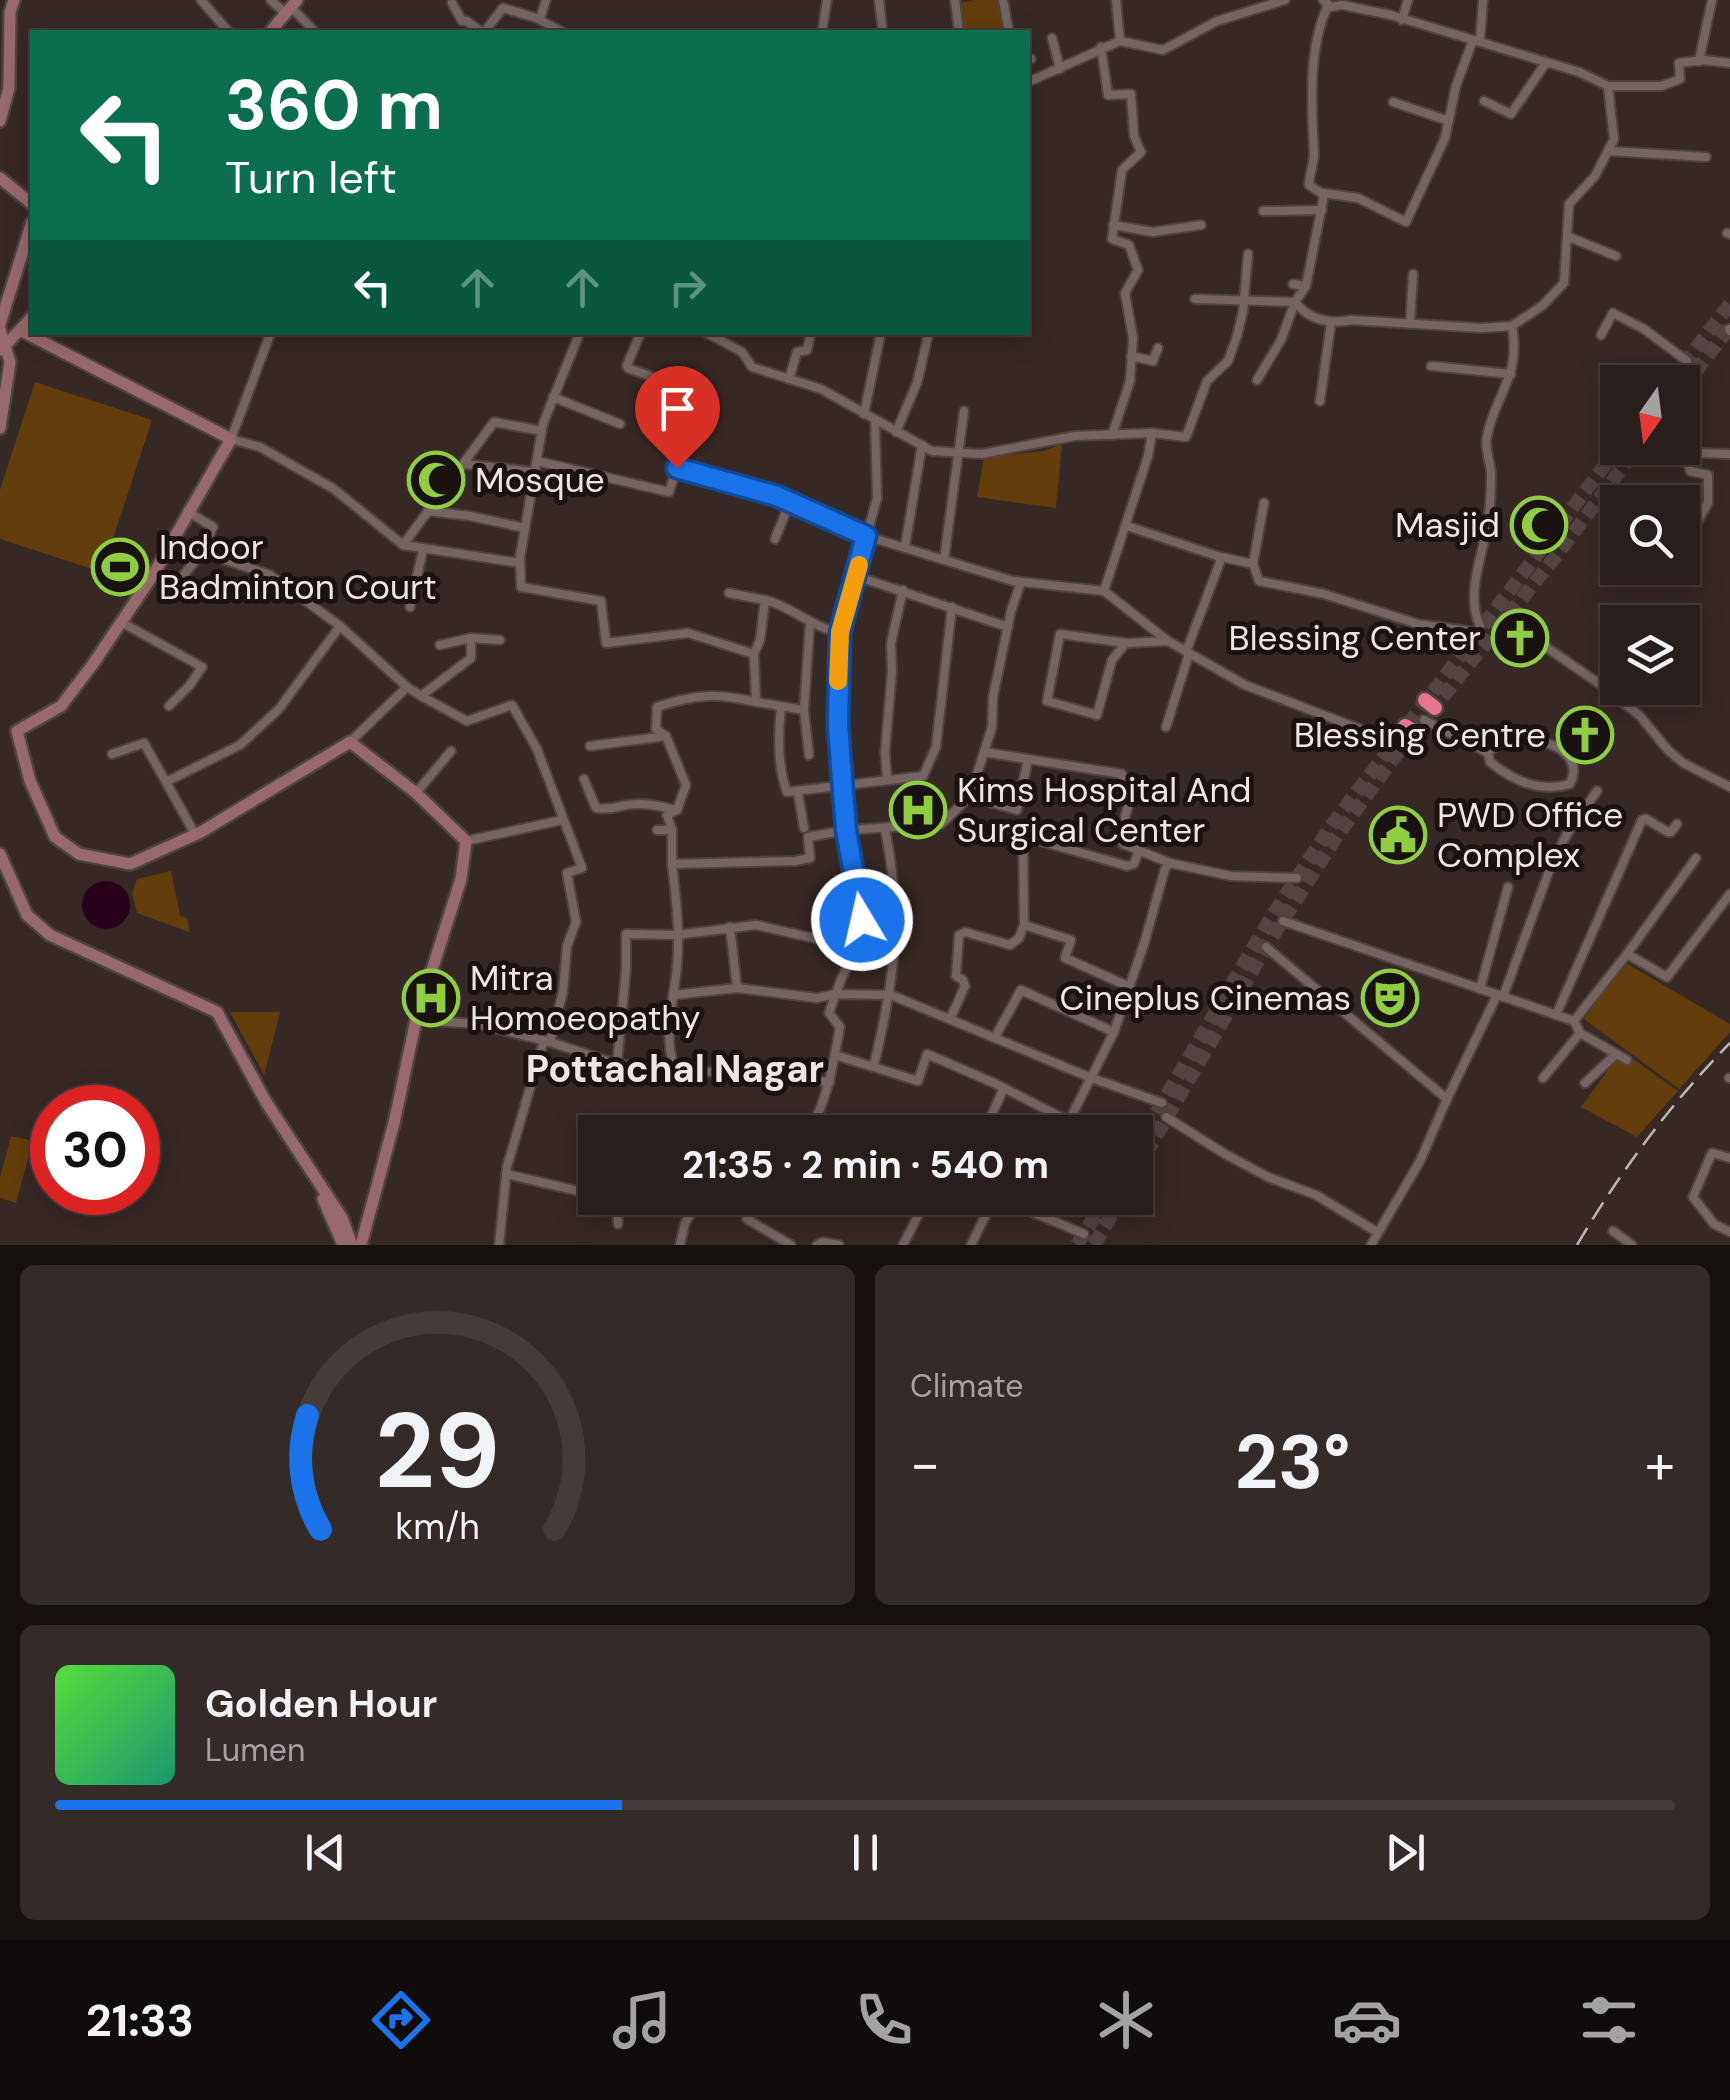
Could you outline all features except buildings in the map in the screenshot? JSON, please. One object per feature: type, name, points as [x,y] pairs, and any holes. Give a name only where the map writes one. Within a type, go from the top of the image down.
[{"type":"main road","points":[[0,121],[9,88],[10,12],[14,0]]},
{"type":"main road","points":[[272,30],[292,7]]},
{"type":"main road","points":[[3,181],[30,202]]},
{"type":"main road","points":[[0,428],[10,362],[2,347],[0,326],[30,228]]},
{"type":"main road","points":[[2,347],[30,319]]},
{"type":"main road","points":[[20,330],[231,439],[122,622],[60,706],[16,731],[30,782],[56,837],[79,854],[130,864],[195,834],[350,742],[416,792],[466,841],[461,879],[416,1020],[394,1123],[361,1245]]},
{"type":"main road","points":[[0,854],[27,914],[50,935],[216,1012],[266,1102],[324,1187],[352,1245]]},
{"type":"main road","points":[[266,1102],[272,1123],[318,1190],[343,1245]]},
{"type":"street","points":[[201,0],[227,30]]},
{"type":"street","points":[[271,0],[292,7],[313,30]]},
{"type":"street","points":[[538,18],[546,0]]},
{"type":"street","points":[[822,30],[827,0]]},
{"type":"street","points":[[879,0],[882,26]]},
{"type":"street","points":[[1003,0],[1009,30]]},
{"type":"street","points":[[1116,0],[1120,41]]},
{"type":"street","points":[[1030,81],[1101,47],[1120,41],[1162,50],[1217,20],[1286,0]]},
{"type":"street","points":[[1402,20],[1408,0]]},
{"type":"street","points":[[1483,0],[1477,41],[1456,86],[1438,155],[1406,222],[1358,198],[1322,193],[1309,185],[1314,152],[1310,134],[1314,119],[1316,36],[1326,2],[1477,41],[1579,72],[1608,86],[1662,86],[1680,79],[1679,63],[1730,63]]},
{"type":"street","points":[[1699,61],[1712,0]]},
{"type":"street","points":[[958,1],[959,30]]},
{"type":"street","points":[[452,3],[462,21],[480,30]]},
{"type":"street","points":[[485,30],[503,8],[538,18],[559,30]]},
{"type":"street","points":[[1052,38],[1060,68]]},
{"type":"street","points":[[1101,47],[1108,95],[1130,94],[1134,136],[1141,152],[1122,170],[1112,226],[1112,239],[1129,245],[1137,264],[1136,274],[1125,292],[1133,338],[1128,394],[1112,434]]},
{"type":"street","points":[[1484,101],[1511,114],[1545,64]]},
{"type":"street","points":[[1194,298],[1295,302],[1303,312],[1330,323],[1352,320],[1481,328],[1512,326],[1542,306],[1564,283],[1569,204],[1594,176],[1614,139],[1608,86]]},
{"type":"street","points":[[1393,102],[1449,121]]},
{"type":"street","points":[[1609,151],[1706,158]]},
{"type":"street","points":[[1257,380],[1306,286],[1322,193]]},
{"type":"street","points":[[1263,211],[1322,210]]},
{"type":"street","points":[[1112,226],[1153,232],[1201,225]]},
{"type":"street","points":[[1569,237],[1616,256]]},
{"type":"street","points":[[712,335],[742,352],[752,368],[822,389],[932,450],[982,454],[1075,436],[1186,436],[1207,381],[1228,361],[1244,299],[1248,254]]},
{"type":"street","points":[[1410,324],[1413,274]]},
{"type":"street","points":[[1294,284],[1306,286]]},
{"type":"street","points":[[1601,336],[1612,313],[1644,329],[1687,361]]},
{"type":"street","points":[[1320,401],[1330,323]]},
{"type":"street","points":[[1264,503],[1253,564],[1258,582],[1324,594],[1418,624],[1478,629],[1473,598],[1488,524],[1492,472],[1486,439],[1511,374],[1516,351],[1512,326]]},
{"type":"street","points":[[270,335],[231,439],[260,447],[334,489],[403,545],[520,564]]},
{"type":"street","points":[[579,335],[552,397],[542,432],[520,564],[521,587],[601,601],[606,642],[688,633],[754,654]]},
{"type":"street","points":[[640,335],[627,365],[655,378],[646,410]]},
{"type":"street","points":[[788,379],[797,352],[807,350],[810,335]]},
{"type":"street","points":[[864,414],[880,335]]},
{"type":"street","points":[[896,432],[917,383],[928,335]]},
{"type":"street","points":[[1131,356],[1155,360],[1158,348]]},
{"type":"street","points":[[752,368],[756,356]]},
{"type":"street","points":[[1430,366],[1511,374]]},
{"type":"street","points":[[552,397],[620,424]]},
{"type":"street","points":[[944,560],[964,411]]},
{"type":"street","points":[[818,1115],[830,1082],[840,1026],[829,1014],[864,935],[842,784],[838,726],[840,632],[877,498],[872,457],[876,420]]},
{"type":"street","points":[[403,545],[494,422],[542,432]]},
{"type":"street","points":[[1104,591],[1127,526],[1152,433]]},
{"type":"street","points":[[904,547],[922,446]]},
{"type":"street","points":[[1700,453],[1730,454]]},
{"type":"street","points":[[537,461],[669,492],[677,468],[766,492],[866,536],[944,560],[1022,582],[1104,591],[1168,642],[1245,685],[1394,742]]},
{"type":"street","points":[[464,464],[534,472]]},
{"type":"street","points":[[1689,465],[1690,471],[1708,475],[1708,503],[1700,517]]},
{"type":"street","points":[[775,539],[789,504]]},
{"type":"street","points":[[179,581],[202,552],[212,528],[187,512]]},
{"type":"street","points":[[428,512],[525,528]]},
{"type":"street","points":[[1127,526],[1253,564]]},
{"type":"street","points":[[410,606],[423,550]]},
{"type":"street","points":[[202,552],[270,575],[340,626],[407,687],[468,721],[512,705],[537,749],[582,868],[567,873],[576,922],[567,946],[562,992],[515,1134],[506,1174],[499,1245]]},
{"type":"street","points":[[1166,727],[1220,562]]},
{"type":"street","points":[[856,576],[1008,627]]},
{"type":"street","points":[[672,864],[795,861],[810,858],[808,837],[846,830],[941,824],[968,796],[984,752],[992,727],[993,698],[1008,627],[1022,582]]},
{"type":"street","points":[[888,778],[891,643],[903,590]]},
{"type":"street","points":[[729,593],[779,604],[823,630],[840,632]]},
{"type":"street","points":[[756,702],[754,654],[760,640],[764,600]]},
{"type":"street","points":[[782,707],[778,736],[782,753],[780,774],[788,792],[923,776],[936,747],[952,607]]},
{"type":"street","points":[[1504,618],[1607,688],[1640,716],[1683,763],[1730,787]]},
{"type":"street","points":[[122,622],[202,667],[168,706]]},
{"type":"street","points":[[809,756],[804,710],[810,622]]},
{"type":"street","points":[[166,782],[240,746],[279,709],[340,626]]},
{"type":"street","points":[[1126,642],[1112,660],[1096,716],[1047,701],[1060,634],[1126,642],[1168,642]]},
{"type":"street","points":[[421,696],[471,658],[471,638]]},
{"type":"street","points":[[440,644],[471,638],[500,640]]},
{"type":"street","points":[[350,742],[407,687]]},
{"type":"street","points":[[674,1067],[668,1036],[677,964],[677,895],[672,830],[667,815],[677,810],[686,785],[666,736],[656,730],[656,710],[699,696],[734,695],[804,710]]},
{"type":"street","points":[[1415,726],[1488,752]]},
{"type":"street","points":[[590,746],[666,736]]},
{"type":"street","points":[[1506,741],[1544,741],[1564,751],[1574,765],[1574,776],[1570,784],[1556,788],[1525,784],[1490,762],[1488,752],[1506,741]]},
{"type":"street","points":[[112,754],[144,743],[195,834]]},
{"type":"street","points":[[416,792],[451,750]]},
{"type":"street","points":[[984,752],[1122,774],[1130,799],[1123,844],[1170,863],[1231,876],[1297,878]]},
{"type":"street","points":[[968,796],[1016,810],[1028,760]]},
{"type":"street","points":[[584,779],[596,808],[619,810],[631,803],[677,810]]},
{"type":"street","points":[[1371,1245],[1420,1161],[1500,996],[1552,863],[1597,791]]},
{"type":"street","points":[[798,792],[804,828]]},
{"type":"street","points":[[466,841],[562,820]]},
{"type":"street","points":[[1556,1015],[1642,820],[1671,832],[1677,824]]},
{"type":"street","points":[[993,827],[1127,866],[1134,864],[1139,850]]},
{"type":"street","points":[[874,1065],[891,996],[896,948],[896,900],[886,829]]},
{"type":"street","points":[[657,830],[672,830]]},
{"type":"street","points":[[950,1019],[965,986],[956,976],[960,935],[965,932],[1010,944],[1019,938],[1024,925],[1023,836]]},
{"type":"street","points":[[1574,1021],[1696,858]]},
{"type":"street","points":[[835,1055],[918,1080],[927,1054],[1069,1122],[1114,1032],[1164,869],[1170,863]]},
{"type":"street","points":[[1480,989],[1508,887]]},
{"type":"street","points":[[1627,954],[1667,977],[1730,894]]},
{"type":"street","points":[[1283,921],[1574,1021],[1580,1034],[1628,1060]]},
{"type":"street","points":[[618,1064],[626,934],[676,935],[756,924],[857,948]]},
{"type":"street","points":[[1024,925],[1071,940],[1065,958],[1130,987]]},
{"type":"street","points":[[730,927],[737,988]]},
{"type":"street","points":[[1266,947],[1447,1099]]},
{"type":"street","points":[[672,995],[737,988],[816,998],[836,994],[891,996],[1089,1078],[1162,1103]]},
{"type":"street","points":[[995,1037],[1021,990],[1114,1032]]},
{"type":"street","points":[[416,1020],[478,1024],[618,1064],[830,1082]]},
{"type":"street","points":[[1543,1078],[1580,1034]]},
{"type":"street","points":[[1585,1082],[1616,1054]]},
{"type":"street","points":[[992,1115],[1004,1088]]},
{"type":"street","points":[[1166,1116],[1225,1154],[1316,1196],[1377,1232]]},
{"type":"street","points":[[1730,1158],[1712,1153],[1693,1198],[1714,1224],[1730,1232]]},
{"type":"street","points":[[506,1174],[578,1191]]},
{"type":"street","points":[[618,1215],[618,1224]]},
{"type":"street","points":[[680,1245],[690,1215]]},
{"type":"street","points":[[750,1215],[747,1219],[791,1245]]},
{"type":"street","points":[[904,1245],[918,1215]]},
{"type":"street","points":[[971,1245],[987,1215]]},
{"type":"street","points":[[1038,1215],[1084,1234]]},
{"type":"street","points":[[1613,1230],[1632,1245]]},
{"type":"street","points":[[817,1245],[839,1245]]},
{"type":"shaded area","points":[[1001,0],[1007,30],[962,30],[957,3]]},
{"type":"shaded area","points":[[35,382],[152,420],[102,572],[0,539],[0,490]]},
{"type":"shaded area","points":[[1062,444],[1056,508],[977,497],[984,458],[1043,451]]},
{"type":"shaded area","points":[[171,871],[180,915],[188,919],[189,932],[137,913],[132,894],[137,879]]},
{"type":"shaded area","points":[[106,881],[123,888],[130,905],[123,922],[106,929],[89,922],[82,905],[89,888]]},
{"type":"shaded area","points":[[1624,962],[1730,1024],[1730,1032],[1679,1089],[1584,1019]]},
{"type":"shaded area","points":[[230,1012],[280,1012],[264,1075]]},
{"type":"shaded area","points":[[1622,1051],[1678,1091],[1637,1137],[1581,1107]]},
{"type":"shaded area","points":[[11,1136],[30,1140],[16,1203],[0,1198],[0,1178]]},
{"type":"tunnel","points":[[1683,365],[1730,304]]},
{"type":"tunnel","points":[[1700,366],[1730,327]]},
{"type":"tunnel","points":[[1153,1118],[1272,916],[1331,826],[1605,465]]},
{"type":"tunnel","points":[[1153,1141],[1269,942],[1335,839],[1393,759],[1624,465]]},
{"type":"tunnel","points":[[1077,1245],[1096,1215]]},
{"type":"tunnel","points":[[1094,1245],[1111,1215]]},
{"type":"railway","points":[[1577,1245],[1647,1140],[1730,1043]]},
{"type":"slow traffic","points":[[838,681],[840,632],[859,565]]},
{"type":"place","name":"Mosque","points":[[436,480]]},
{"type":"place","name":"Masjid","points":[[1539,525]]},
{"type":"place","name":"Indoor Badminton Court","points":[[120,567]]},
{"type":"place","name":"Blessing Center","points":[[1520,638]]},
{"type":"place","name":"Blessing Centre","points":[[1585,735]]},
{"type":"place","name":"Kims Hospital And Surgical Center","points":[[918,810]]},
{"type":"place","name":"PWD Office Complex","points":[[1398,835]]},
{"type":"place","name":"Mitra Homoeopathy","points":[[431,998]]},
{"type":"place","name":"Cineplus Cinemas","points":[[1390,998]]},
{"type":"district","name":"Pottachal Nagar","points":[[675,1069]]},
{"type":"route","points":[[677,468],[777,496],[866,536],[840,632],[838,726],[846,830],[862,920]]}]
